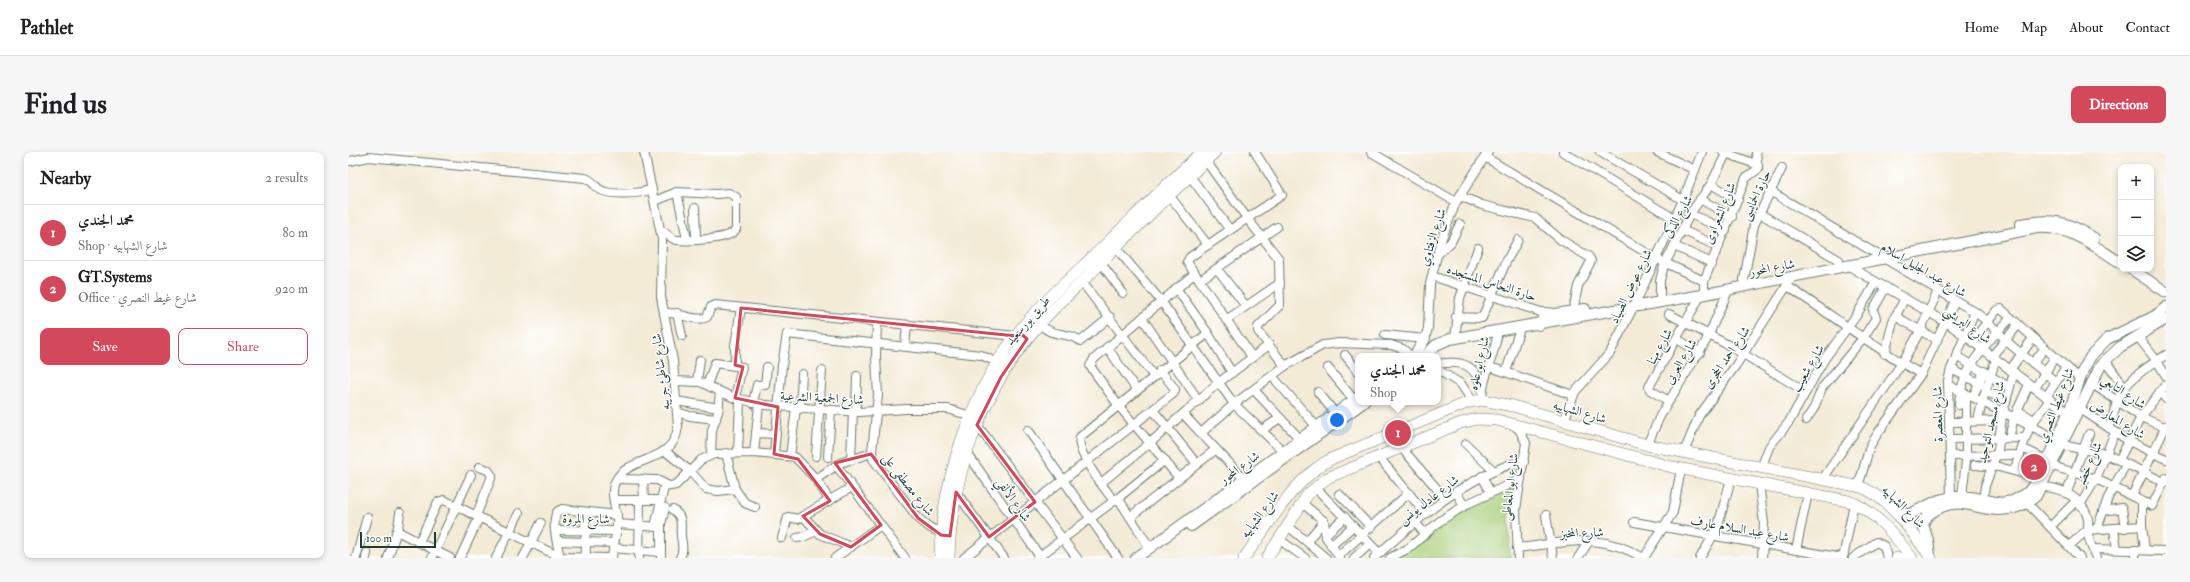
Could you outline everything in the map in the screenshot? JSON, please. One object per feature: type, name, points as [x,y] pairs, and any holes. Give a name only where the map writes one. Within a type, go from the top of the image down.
[{"type":"highway","name":"طريق بورسعيد","points":[[1035,324],[1204,156],[1215,152]]},
{"type":"highway","name":"طريق بورسعيد","points":[[941,557],[948,484],[998,363],[1020,336],[1082,282],[1190,176],[1204,156]]},
{"type":"highway","name":"طريق بورسعيد","points":[[944,534],[967,453],[974,421],[998,381],[1020,336]]},
{"type":"highway","name":"شارع الشهابيه","points":[[1244,558],[1298,485],[1317,467],[1333,458],[1444,413],[1479,397],[1680,452],[1858,486],[1871,492],[1885,504],[1908,528],[1930,557]]},
{"type":"highway","points":[[1444,413],[1450,427]]},
{"type":"highway","points":[[1267,558],[1280,540],[1302,503],[1315,487],[1333,474],[1450,427],[1482,418],[1514,424],[1655,463],[1731,479],[1836,498],[1854,503],[1878,519],[1912,558]]},
{"type":"highway","points":[[1655,463],[1659,447]]},
{"type":"highway","points":[[1677,468],[1672,458],[1680,452]]},
{"type":"highway","points":[[1827,481],[1836,498]]},
{"type":"main road","name":"شارع المحور","points":[[1878,256],[2036,221],[2050,220],[2077,228],[2118,254]]},
{"type":"main road","name":"شارع المحور","points":[[1544,313],[1553,314],[1635,304],[1660,296],[1699,290],[1729,289],[1788,278],[1843,262],[2043,227],[2062,230],[2074,234],[2118,261]]},
{"type":"main road","points":[[2136,272],[2166,292]]},
{"type":"main road","points":[[2146,272],[2166,284]]},
{"type":"main road","name":"شارع المحور","points":[[1429,353],[1440,342],[1455,338],[1539,325],[1744,280],[1788,278]]},
{"type":"main road","name":"شارع غيط النصري","points":[[1885,504],[1908,515],[1922,514],[1952,504],[1972,504],[2000,510],[2011,509],[2027,503],[2036,496],[2059,442],[2080,379],[2091,356],[2104,342],[2155,316],[2166,307]]},
{"type":"main road","points":[[1539,325],[1543,319],[1544,313]]},
{"type":"main road","name":"شارع غيط النصري","points":[[2059,442],[2079,408],[2098,370],[2108,357],[2138,337],[2165,322]]},
{"type":"main road","points":[[1416,353],[1425,339]]},
{"type":"main road","points":[[2104,342],[2103,350],[2108,357]]},
{"type":"main road","points":[[2091,356],[2096,362],[2098,370]]},
{"type":"main road","name":"شارع المحور","points":[[1149,553],[1244,479],[1268,467],[1283,451],[1335,414],[1355,402]]},
{"type":"main road","name":"شارع المحور","points":[[1136,558],[1149,553],[1355,403]]},
{"type":"main road","name":"شارع غيط النصري","points":[[1922,514],[1933,503],[1951,497],[1962,496],[2001,503],[2014,501],[2041,483]]},
{"type":"main road","points":[[1922,514],[1923,528],[1928,540],[1930,557]]},
{"type":"street","name":"شارع شاطئ جريبه","points":[[617,479],[624,471],[665,451],[677,434],[677,412],[672,349],[664,313],[661,286],[663,252],[661,231],[644,152]]},
{"type":"street","points":[[1252,357],[1200,280],[1188,265],[1188,260],[1282,194],[1255,152]]},
{"type":"street","points":[[1371,152],[1458,199],[1535,218],[1561,240],[1589,257],[1591,261],[1578,286],[1573,311]]},
{"type":"street","points":[[1563,152],[1675,219]]},
{"type":"street","points":[[1600,152],[1683,200]]},
{"type":"street","points":[[1657,152],[1695,170]]},
{"type":"street","name":"شارع عوض الصياد","points":[[1564,421],[1573,395],[1582,382],[1610,353],[1657,259],[1702,152]]},
{"type":"street","points":[[1726,152],[1758,165]]},
{"type":"street","name":"شارع الذكى","points":[[1660,296],[1660,280],[1666,263],[1690,214],[1711,184],[1726,152]]},
{"type":"street","points":[[1756,152],[1758,165]]},
{"type":"street","points":[[1486,155],[1657,259],[1666,263],[1699,290]]},
{"type":"street","name":"شارع الزفتاوي","points":[[1425,339],[1432,276],[1443,232],[1458,199],[1486,155]]},
{"type":"street","points":[[1204,156],[1247,218],[1279,259],[1280,305],[1258,327],[1269,345],[1285,366]]},
{"type":"street","points":[[350,161],[369,157],[585,178],[592,180],[601,190],[630,193],[652,189]]},
{"type":"street","name":"شارع الشعراوى","points":[[1699,290],[1732,217],[1746,177],[1756,172],[1758,165]]},
{"type":"street","name":"حارة الحمايسى","points":[[1744,280],[1751,234],[1759,213],[1782,168]]},
{"type":"street","points":[[1190,176],[1230,230]]},
{"type":"street","points":[[1711,184],[1738,200]]},
{"type":"street","name":"شارع عبد الجليل اسلام","points":[[1770,191],[1987,320],[2005,340],[2056,382]]},
{"type":"street","points":[[655,201],[677,192],[716,194],[728,193],[735,196],[736,229],[734,233],[717,239],[675,240],[667,233],[661,231]]},
{"type":"street","points":[[677,192],[687,239]]},
{"type":"street","points":[[1169,196],[1208,245]]},
{"type":"street","points":[[1700,199],[1732,217]]},
{"type":"street","points":[[695,208],[696,239]]},
{"type":"street","name":"شارع البريشي","points":[[1759,213],[1946,322],[2068,414]]},
{"type":"street","points":[[1690,214],[1726,230]]},
{"type":"street","points":[[1436,256],[1451,242],[1460,224]]},
{"type":"street","points":[[1200,280],[1277,227]]},
{"type":"street","points":[[1682,230],[1719,247]]},
{"type":"street","points":[[1456,317],[1482,319],[1508,257],[1518,240]]},
{"type":"street","points":[[1674,246],[1712,263]]},
{"type":"street","points":[[1116,248],[1161,301],[1234,404],[1283,451]]},
{"type":"street","points":[[1455,338],[1456,317],[1464,285],[1478,248]]},
{"type":"street","points":[[1101,263],[1123,293]]},
{"type":"street","points":[[1217,268],[1246,306]]},
{"type":"street","points":[[1179,478],[1134,425],[1090,366],[1091,362],[1107,347],[1195,273]]},
{"type":"street","name":"حارة النحاس المستجده","points":[[1432,276],[1464,285],[1491,296],[1544,313]]},
{"type":"street","points":[[1788,278],[1862,338],[1885,354],[1921,374]]},
{"type":"street","name":"شارع احمد الحجرى","points":[[1680,452],[1699,416],[1744,354],[1788,278]]},
{"type":"street","points":[[964,558],[989,537],[1087,463],[1153,410],[1175,390],[1156,373],[1082,282]]},
{"type":"street","name":"شارع شعيب","points":[[1761,468],[1769,447],[1789,422],[1828,354],[1848,327],[1876,282]]},
{"type":"street","points":[[1226,320],[1280,283]]},
{"type":"street","points":[[1806,420],[1814,408],[1822,388],[1876,318],[1873,310],[1886,287]]},
{"type":"street","points":[[1176,288],[1208,333],[1232,373]]},
{"type":"street","name":"شارع العربى","points":[[1647,444],[1657,420],[1700,353],[1729,289]]},
{"type":"street","name":"شارع مهنا","points":[[1669,401],[1649,388],[1686,323],[1699,290]]},
{"type":"street","points":[[1827,481],[1902,364],[1920,331],[1938,291]]},
{"type":"street","points":[[1885,354],[1895,316],[1905,298]]},
{"type":"street","points":[[1858,486],[1865,458],[1878,432],[1921,374],[1956,301]]},
{"type":"street","points":[[664,313],[677,313],[702,320],[708,316],[712,306],[1020,336]]},
{"type":"street","points":[[735,365],[735,345],[741,308]]},
{"type":"street","points":[[1972,341],[1987,320],[1999,309],[2080,379]]},
{"type":"street","name":"شارع المعصرة","points":[[1951,497],[1948,385],[1951,369],[1974,312]]},
{"type":"street","points":[[677,313],[682,336]]},
{"type":"street","points":[[1669,314],[1744,354],[1806,392]]},
{"type":"street","points":[[1035,324],[1048,332],[1072,335],[1081,341],[1110,316]]},
{"type":"street","points":[[1895,316],[1937,340]]},
{"type":"street","points":[[1142,318],[1199,401]]},
{"type":"street","points":[[1962,496],[1966,456],[1966,422],[1962,404],[1966,394],[1966,377],[1972,364],[1983,349],[2011,318]]},
{"type":"street","name":"شارع مصطفى على","points":[[877,322],[876,411],[872,453],[875,462],[918,518],[929,527],[944,534]]},
{"type":"street","points":[[905,346],[907,325]]},
{"type":"street","points":[[1978,421],[1983,388],[1987,374],[1994,358],[2005,340],[2018,325]]},
{"type":"street","points":[[1506,372],[1520,328]]},
{"type":"street","name":"شارع ابو علوه","points":[[1479,397],[1490,367],[1498,332]]},
{"type":"street","points":[[1149,553],[1130,517],[1101,483],[1087,463],[1078,442],[1080,437],[1118,404],[1171,360],[1208,333]]},
{"type":"street","points":[[774,454],[787,334],[981,355],[998,363]]},
{"type":"street","points":[[1385,335],[1425,339]]},
{"type":"street","points":[[2138,337],[2157,360],[2166,376]]},
{"type":"street","name":"شارع مسجد التوحيد","points":[[1983,500],[1985,486],[1997,455],[2002,412],[2012,371],[2033,338]]},
{"type":"street","points":[[1677,339],[1700,353]]},
{"type":"street","points":[[1200,434],[1234,404],[1285,366],[1314,349],[1339,342],[1391,345],[1403,349],[1408,353]]},
{"type":"street","points":[[1101,483],[1184,415],[1218,383],[1269,345]]},
{"type":"street","points":[[1107,347],[1136,389]]},
{"type":"street","points":[[2033,363],[2045,348]]},
{"type":"street","points":[[1345,355],[1355,367]]},
{"type":"street","name":"شارع خضر","points":[[2050,527],[2078,503],[2096,479],[2106,454],[2118,400],[2125,388],[2157,360],[2166,355]]},
{"type":"street","points":[[1956,356],[2009,387]]},
{"type":"street","points":[[2009,438],[2015,414],[2020,402],[2032,386],[2045,373],[2055,357]]},
{"type":"street","points":[[2108,357],[2125,388]]},
{"type":"street","points":[[707,385],[716,362],[742,367],[737,399],[738,453]]},
{"type":"street","points":[[1441,364],[1458,362],[1468,366],[1478,378],[1479,397]]},
{"type":"street","points":[[697,381],[700,363],[712,370]]},
{"type":"street","points":[[754,453],[757,385],[765,384],[767,366]]},
{"type":"street","points":[[1490,367],[1573,395]]},
{"type":"street","points":[[2014,471],[2032,423],[2066,367]]},
{"type":"street","points":[[1328,368],[1355,396]]},
{"type":"street","points":[[1951,369],[1983,388],[2006,398],[2020,402]]},
{"type":"street","points":[[816,456],[822,371]]},
{"type":"street","points":[[1441,372],[1479,397]]},
{"type":"street","points":[[790,456],[802,374]]},
{"type":"street","points":[[851,460],[857,376]]},
{"type":"street","points":[[1272,376],[1317,427]]},
{"type":"street","name":"شارع الجمعية الشرعية","points":[[675,381],[697,381],[737,399],[756,404],[778,407],[854,412],[948,409],[974,421]]},
{"type":"street","name":"شارع التابعي","points":[[2091,383],[2141,417],[2166,428]]},
{"type":"street","points":[[2097,529],[2123,462],[2128,441],[2141,417],[2166,384]]},
{"type":"street","points":[[1948,385],[2002,412],[2015,414],[2032,423],[2059,442],[2106,454],[2165,481],[2154,506],[2142,502],[2114,486],[2021,451],[1997,455],[1950,456]]},
{"type":"street","points":[[1966,394],[1983,388]]},
{"type":"street","points":[[1254,390],[1300,439]]},
{"type":"street","points":[[2160,391],[2166,399]]},
{"type":"street","points":[[711,455],[712,430],[719,408],[720,392]]},
{"type":"street","points":[[1318,392],[1335,414]]},
{"type":"street","points":[[676,401],[719,408]]},
{"type":"street","points":[[1948,405],[1962,404]]},
{"type":"street","name":"شارع المعارض","points":[[2079,408],[2128,441],[2166,459]]},
{"type":"street","points":[[828,457],[831,410]]},
{"type":"street","points":[[1153,410],[1197,464]]},
{"type":"street","points":[[677,412],[691,417],[716,418]]},
{"type":"street","points":[[1184,415],[1200,434],[1244,479]]},
{"type":"street","points":[[1262,430],[1280,418]]},
{"type":"street","points":[[974,421],[1077,558]]},
{"type":"street","points":[[1949,422],[2001,421]]},
{"type":"street","name":"شارع ابو المعاطى","points":[[1514,424],[1520,431],[1526,443]]},
{"type":"street","points":[[2132,496],[2152,453],[2166,428]]},
{"type":"street","points":[[1028,430],[1118,558]]},
{"type":"street","name":"شارع ابو المعاطى","points":[[1518,558],[1516,515],[1526,443],[1531,436],[1541,432]]},
{"type":"street","points":[[756,433],[776,434]]},
{"type":"street","points":[[2067,492],[2089,434]]},
{"type":"street","points":[[1949,440],[2026,438]]},
{"type":"street","points":[[1466,444],[1494,471]]},
{"type":"street","points":[[1401,447],[1445,498]]},
{"type":"street","points":[[1130,517],[1215,450]]},
{"type":"street","points":[[665,451],[690,472],[706,489],[718,491],[735,489]]},
{"type":"street","points":[[726,453],[735,489],[745,503],[755,507]]},
{"type":"street","points":[[612,558],[617,527],[617,515],[613,489],[617,479],[659,480],[667,485],[675,485],[701,460],[711,455],[726,453],[774,454],[790,456],[798,459],[816,479],[830,501]]},
{"type":"street","points":[[816,479],[836,465],[872,453]]},
{"type":"street","name":"شارع الألفي","points":[[967,453],[1039,557]]},
{"type":"street","points":[[1378,456],[1409,493],[1438,522]]},
{"type":"street","points":[[1039,557],[1116,500],[1165,460]]},
{"type":"street","name":"شارع عادل يونس","points":[[1376,556],[1427,511],[1456,491],[1482,476],[1511,464],[1524,462]]},
{"type":"street","points":[[836,465],[905,558]]},
{"type":"street","points":[[1975,465],[1993,466],[2014,471],[2041,483],[2067,492],[2078,503],[2088,519],[2087,530],[2096,558]]},
{"type":"street","points":[[460,558],[478,517],[492,476],[488,470],[479,466]]},
{"type":"street","points":[[1644,558],[1664,527],[1674,507],[1677,468]]},
{"type":"street","points":[[434,554],[471,475]]},
{"type":"street","points":[[1482,476],[1490,492]]},
{"type":"street","points":[[1390,558],[1425,534],[1438,522],[1464,506],[1521,478]]},
{"type":"street","points":[[639,554],[643,479]]},
{"type":"street","points":[[1700,558],[1714,536],[1721,518],[1731,479]]},
{"type":"street","points":[[1760,484],[1764,523],[1762,558]]},
{"type":"street","points":[[557,541],[584,541],[614,545],[639,554],[661,555],[658,527],[660,500],[664,488],[667,485]]},
{"type":"street","points":[[782,538],[788,517],[798,518],[803,516],[830,501],[852,486]]},
{"type":"street","points":[[1315,487],[1370,544],[1376,556]]},
{"type":"street","points":[[1456,491],[1464,506]]},
{"type":"street","points":[[956,492],[1004,558]]},
{"type":"street","points":[[1329,558],[1362,535],[1409,493]]},
{"type":"street","points":[[1796,550],[1808,493]]},
{"type":"street","points":[[1339,494],[1371,527]]},
{"type":"street","points":[[419,542],[438,502],[444,500],[509,532],[550,555],[560,558],[609,558]]},
{"type":"street","points":[[614,500],[660,500]]},
{"type":"street","points":[[2142,502],[2142,526],[2146,550]]},
{"type":"street","points":[[1302,503],[1324,521],[1325,535],[1336,553]]},
{"type":"street","points":[[1843,558],[1854,503]]},
{"type":"street","points":[[2027,503],[2080,558]]},
{"type":"street","points":[[2103,511],[2122,508],[2125,528]]},
{"type":"street","points":[[560,558],[555,530],[555,516],[558,511],[562,509],[585,513],[617,515]]},
{"type":"street","points":[[658,527],[669,509],[679,515],[682,521],[683,549],[680,558]]},
{"type":"street","points":[[388,558],[397,531],[400,512]]},
{"type":"street","points":[[496,558],[520,513]]},
{"type":"street","points":[[585,513],[585,557]]},
{"type":"street","points":[[803,516],[816,531],[830,540],[851,547]]},
{"type":"street","points":[[1546,516],[1554,558]]},
{"type":"street","points":[[356,558],[367,517]]},
{"type":"street","points":[[1325,535],[1345,517]]},
{"type":"street","points":[[1307,541],[1324,521]]},
{"type":"street","points":[[1415,522],[1425,534]]},
{"type":"street","name":"شارع عبد السلام عارف","points":[[1634,522],[1843,558]]},
{"type":"street","points":[[523,558],[540,523]]},
{"type":"street","points":[[835,558],[881,525]]},
{"type":"street","name":"شارع المروة","points":[[555,530],[584,530],[640,526],[658,527]]},
{"type":"street","points":[[1288,526],[1326,558]]},
{"type":"street","points":[[1336,553],[1353,526]]},
{"type":"street","points":[[2069,546],[2087,530],[2142,526]]},
{"type":"street","points":[[2114,528],[2117,549]]},
{"type":"street","points":[[397,531],[419,542],[434,554],[450,558]]},
{"type":"street","points":[[797,538],[803,538],[816,531]]},
{"type":"street","points":[[1280,540],[1303,557]]},
{"type":"street","points":[[1578,558],[1589,541]]},
{"type":"street","name":"شارع المخبز","points":[[1517,548],[1589,541],[1618,545],[1644,558]]},
{"type":"street","points":[[1853,558],[1876,542],[1884,546],[1887,558]]},
{"type":"street","points":[[1391,543],[1399,553]]},
{"type":"street","points":[[1354,558],[1370,544]]},
{"type":"street","points":[[2093,549],[2117,549],[2135,554],[2146,550],[2163,553]]},
{"type":"highlighted area","points":[[741,308],[1016,336],[1019,332],[1027,339],[1001,377],[977,425],[1035,502],[989,537],[956,492],[950,536],[941,535],[918,518],[871,454],[835,463],[881,525],[851,547],[830,540],[820,534],[803,516],[830,501],[798,459],[774,454],[778,407],[735,398],[743,367],[735,365]]},
{"type":"green space","points":[[1513,484],[1514,487],[1509,519],[1510,558],[1393,558],[1439,523]]},
{"type":"place","name":"محمد الجندي","points":[[1398,433]]},
{"type":"place","name":"GT.Systems","points":[[2034,467]]}]
